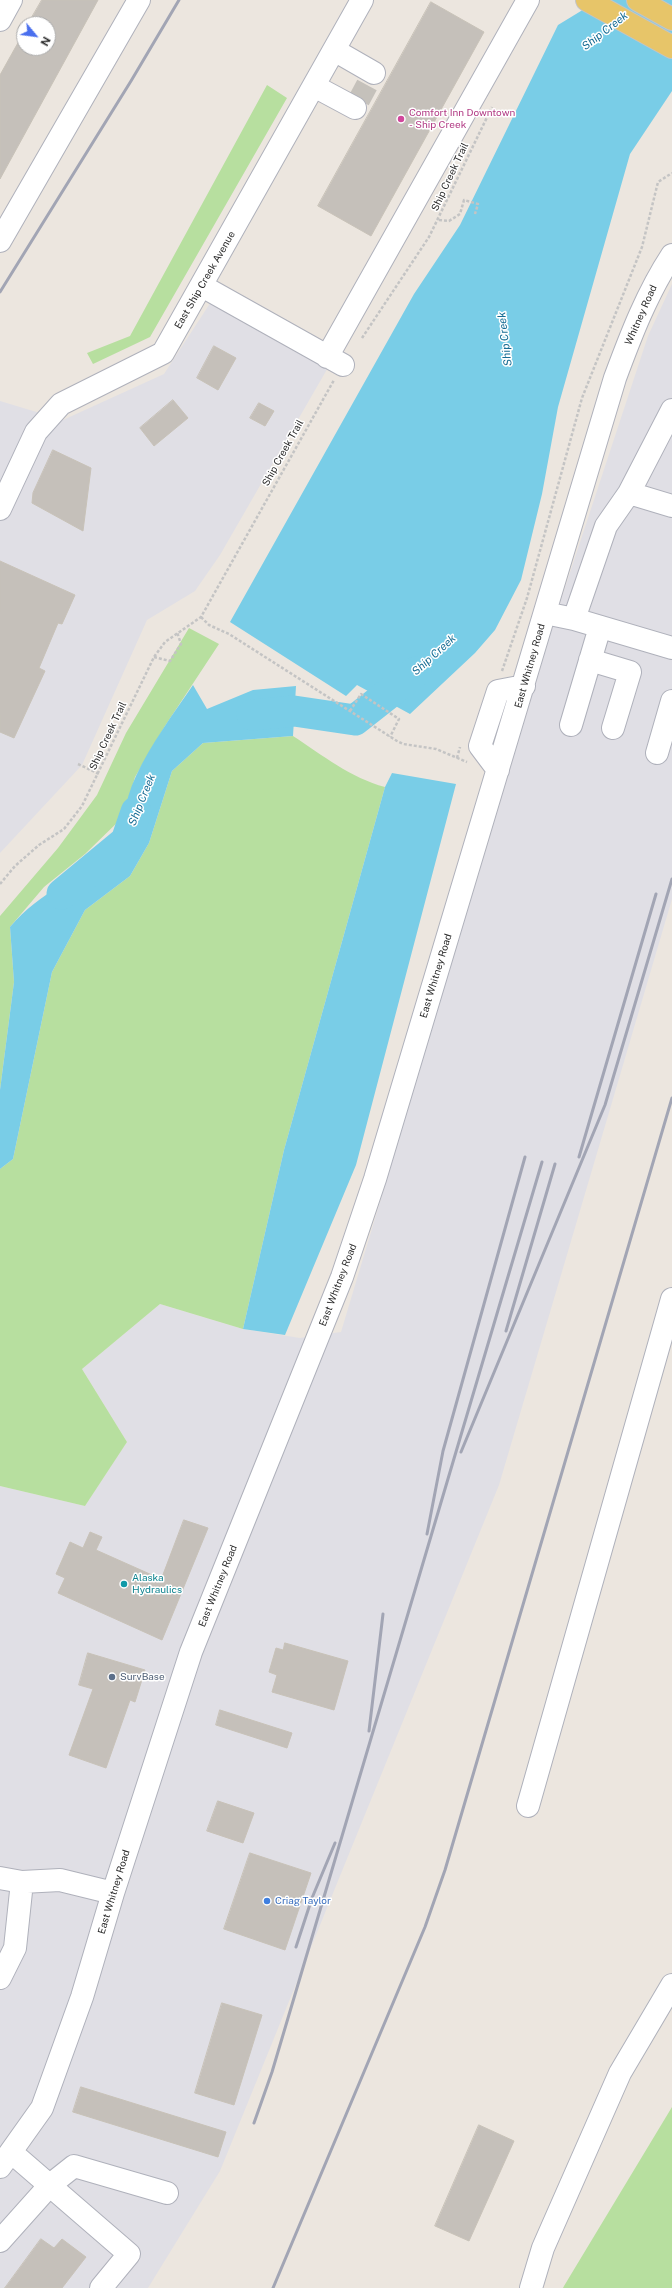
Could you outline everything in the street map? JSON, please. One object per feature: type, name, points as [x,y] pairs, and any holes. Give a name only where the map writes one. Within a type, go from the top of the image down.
[{"type":"main road","points":[[587,0],[668,45]]},
{"type":"main road","points":[[638,0],[672,19]]},
{"type":"street","points":[[0,20],[11,0]]},
{"type":"street","points":[[0,241],[139,0]]},
{"type":"street","name":"East Ship Creek Avenue","points":[[0,509],[36,432],[61,404],[163,353],[362,0]]},
{"type":"street","points":[[202,286],[335,361],[528,0]]},
{"type":"street","points":[[334,50],[374,73]]},
{"type":"street","points":[[314,86],[355,108]]},
{"type":"street","name":"Whitney Road","points":[[615,378],[634,327],[661,272],[672,255]]},
{"type":"street","name":"East Whitney Road","points":[[6,2159],[42,2108],[82,1997],[113,1893],[191,1652],[342,1277],[375,1179],[524,686],[615,378]]},
{"type":"street","points":[[574,619],[606,526],[629,493],[672,410]]},
{"type":"street","points":[[629,493],[672,506]]},
{"type":"street","points":[[545,613],[574,619],[672,648]]},
{"type":"street","points":[[571,724],[600,627]]},
{"type":"street","points":[[590,660],[630,672],[613,728]]},
{"type":"street","points":[[657,753],[672,701]]},
{"type":"street","points":[[528,1806],[672,1299]]},
{"type":"street","points":[[0,1878],[22,1882],[60,1880],[113,1893]]},
{"type":"street","points":[[0,1978],[15,1948],[22,1882]]},
{"type":"street","points":[[531,2288],[543,2248],[620,2073],[672,1985]]},
{"type":"street","points":[[6,2159],[50,2185],[129,2254],[101,2288]]},
{"type":"street","points":[[0,2241],[50,2185],[74,2166],[167,2193]]},
{"type":"path","name":"Ship Creek Trail","points":[[361,340],[411,266],[439,220],[495,100]]},
{"type":"path","points":[[499,678],[527,598],[582,398],[642,247],[658,182],[672,173]]},
{"type":"path","points":[[439,220],[451,220],[460,214],[464,200],[478,204],[475,214]]},
{"type":"path","name":"Ship Creek Trail","points":[[0,884],[15,866],[39,845],[64,829],[82,806],[99,774],[154,658],[165,642],[201,617],[321,401],[335,361]]},
{"type":"path","points":[[201,617],[208,625],[229,634],[396,741],[403,744],[436,749],[470,764]]},
{"type":"path","points":[[154,658],[170,661],[181,644],[178,632]]},
{"type":"path","points":[[350,711],[361,694],[400,719],[390,737]]},
{"type":"path","points":[[457,758],[461,744]]},
{"type":"path","points":[[78,764],[99,774]]},
{"type":"shaded area","points":[[672,284],[672,899],[499,1485],[220,2171],[148,2288],[0,2288],[0,1486],[85,1506],[127,1442],[82,1369],[160,1304],[243,1329],[300,1338],[341,1332],[558,609],[648,336]]},
{"type":"shaded area","points":[[220,288],[337,352],[220,555],[195,591],[147,620],[82,765],[0,853],[0,401],[63,420],[164,374]]},
{"type":"green space","points":[[267,85],[287,98],[150,337],[93,364],[87,353],[130,336]]},
{"type":"green space","points":[[189,628],[219,644],[165,726],[135,777],[124,816],[85,854],[44,887],[10,927],[14,982],[0,1090],[0,916],[58,848],[97,795],[126,733]]},
{"type":"green space","points":[[293,736],[349,772],[372,783],[385,787],[284,1150],[243,1329],[160,1304],[82,1369],[127,1442],[85,1506],[0,1486],[0,1169],[13,1159],[52,972],[85,910],[130,876],[149,843],[172,771],[203,743]]},
{"type":"green space","points":[[672,2107],[672,2288],[563,2288],[564,2286]]},
{"type":"water","points":[[599,0],[672,0],[672,91],[630,154],[558,407],[542,494],[521,580],[495,630],[475,653],[410,714],[357,685],[346,696],[230,622],[414,294],[460,225],[558,25]]},
{"type":"water","points":[[193,685],[207,709],[253,690],[296,686],[293,736],[203,743],[172,771],[149,843],[130,876],[85,910],[52,972],[13,1159],[0,1169],[0,1090],[14,982],[10,927],[34,904],[46,895],[73,879],[117,857],[126,806],[136,776],[155,741]]},
{"type":"water","points":[[392,773],[456,784],[356,1165],[285,1335],[243,1329],[284,1150],[385,787]]},
{"type":"building","points":[[42,0],[98,0],[0,179],[0,75],[16,46],[16,56],[56,56],[56,16],[33,16]]},
{"type":"building","name":"Comfort Inn Downtown - Ship Creek","points":[[431,2],[484,32],[371,236],[318,206]]},
{"type":"building","points":[[214,346],[236,358],[218,390],[197,378]]},
{"type":"building","points":[[173,400],[188,418],[154,446],[140,428]]},
{"type":"building","points":[[259,403],[274,411],[265,426],[250,418]]},
{"type":"building","points":[[53,450],[91,468],[83,531],[32,503],[33,493]]},
{"type":"building","points":[[0,561],[75,595],[62,624],[58,623],[39,668],[45,671],[14,738],[0,732]]},
{"type":"building","name":"Alaska Hydraulics","points":[[184,1520],[208,1528],[162,1640],[58,1593],[65,1578],[56,1574],[70,1542],[83,1548],[90,1532],[102,1537],[96,1550],[161,1579]]},
{"type":"building","points":[[285,1643],[348,1661],[334,1710],[272,1692],[277,1675],[269,1672],[276,1648],[283,1650]]},
{"type":"building","points":[[88,1653],[145,1670],[135,1702],[130,1700],[106,1768],[69,1755],[93,1689],[79,1685]]},
{"type":"building","points":[[220,1710],[292,1733],[287,1748],[216,1725]]},
{"type":"building","points":[[218,1801],[254,1813],[243,1843],[207,1831]]},
{"type":"building","name":"Criag Taylor","points":[[250,1853],[311,1873],[285,1950],[224,1929]]},
{"type":"building","points":[[222,2003],[262,2015],[234,2105],[195,2093]]},
{"type":"building","points":[[81,2087],[226,2132],[218,2157],[73,2112]]},
{"type":"building","points":[[479,2125],[514,2141],[469,2241],[435,2226]]},
{"type":"building","points":[[41,2239],[54,2248],[62,2239],[86,2257],[62,2288],[5,2288]]},
{"type":"waterway","name":"Ship Creek","points":[[252,715],[294,711],[355,720],[416,672]]},
{"type":"waterway","name":"Ship Creek","points":[[62,894],[126,841],[136,812]]},
{"type":"tunnel","points":[[359,100],[367,85]]},
{"type":"railway","points":[[0,292],[131,81],[179,0]]},
{"type":"railway","points":[[461,1452],[605,1105],[672,879]]},
{"type":"railway","points":[[579,1157],[656,894]]},
{"type":"railway","points":[[273,2288],[425,1927],[445,1870],[672,1098]]},
{"type":"railway","points":[[427,1534],[443,1451],[525,1157]]},
{"type":"railway","points":[[254,2123],[272,2072],[542,1162]]},
{"type":"railway","points":[[506,1331],[555,1164]]},
{"type":"railway","points":[[369,1731],[383,1614]]},
{"type":"railway","points":[[296,1947],[312,1898],[335,1843]]},
{"type":"place","name":"Comfort Inn Downtown - Ship Creek","points":[[401,119]]},
{"type":"place","name":"Alaska Hydraulics","points":[[124,1584]]},
{"type":"place","name":"SurvBase","points":[[112,1677]]},
{"type":"place","name":"Criag Taylor","points":[[267,1901]]}]
